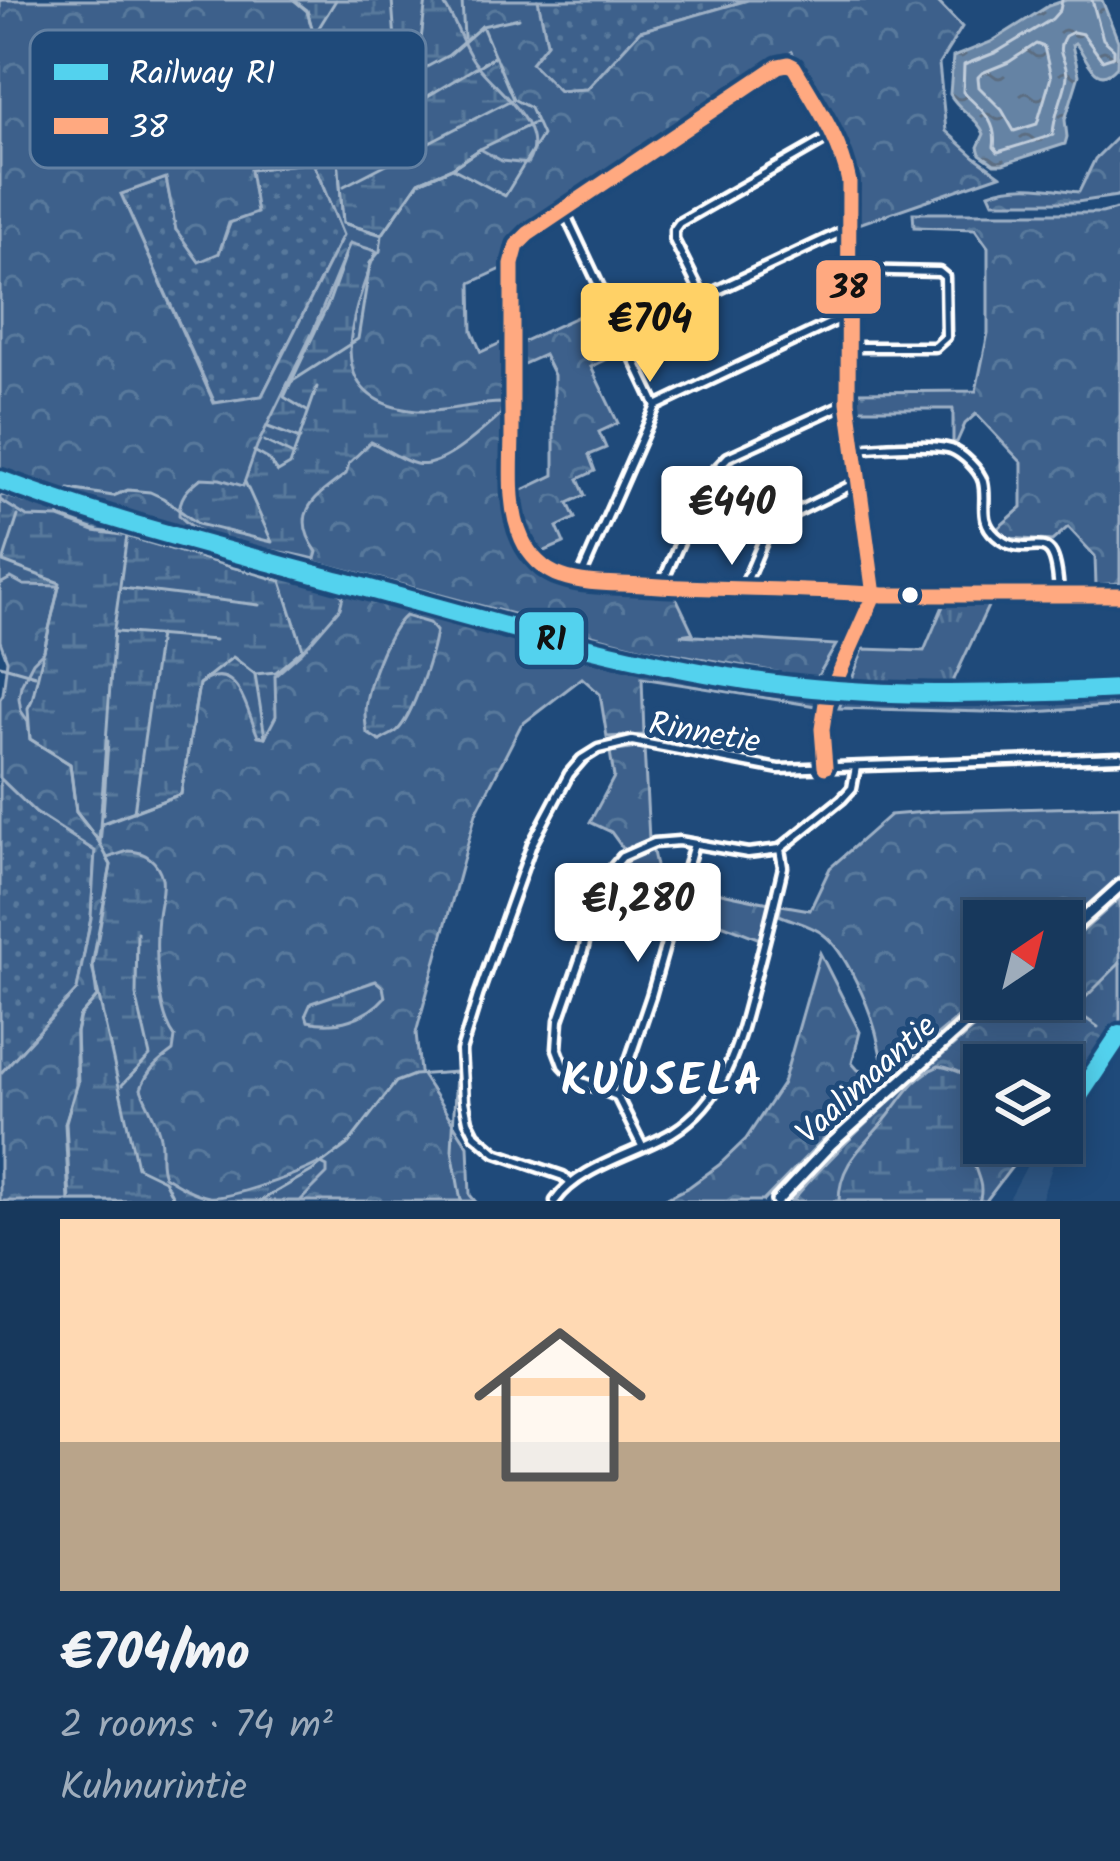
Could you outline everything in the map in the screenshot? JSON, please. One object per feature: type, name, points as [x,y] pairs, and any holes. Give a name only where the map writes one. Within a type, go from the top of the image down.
[{"type":"main road","points":[[1083,919],[1120,886]]},
{"type":"main road","name":"Vaalimaantie","points":[[777,1201],[831,1144],[970,1020]]},
{"type":"street","points":[[825,767],[822,729],[826,704],[874,595],[848,402],[849,182],[833,135],[794,67],[778,66],[517,245],[512,264],[514,500],[523,543],[552,573],[579,580],[874,595],[1120,596]]},
{"type":"street","points":[[703,298],[674,240],[679,223],[833,135]]},
{"type":"street","points":[[564,211],[656,406]]},
{"type":"street","points":[[622,335],[848,232]]},
{"type":"street","points":[[849,270],[940,272],[947,292],[946,337],[935,347],[849,347]]},
{"type":"street","points":[[579,580],[656,406],[848,315]]},
{"type":"street","points":[[661,586],[717,466],[848,402]]},
{"type":"street","points":[[856,449],[943,448],[961,454],[983,483],[983,516],[988,527],[1006,543],[1049,550],[1058,569],[1059,596]]},
{"type":"street","points":[[743,589],[776,522],[860,481]]},
{"type":"street","name":"Rinnetie","points":[[570,1183],[563,1176],[486,1148],[468,1121],[461,1072],[465,1035],[532,844],[582,759],[598,749],[632,741],[779,769],[1120,757]]},
{"type":"street","points":[[643,1147],[617,1096],[578,1080],[563,1065],[557,1049],[559,1020],[599,884],[634,850],[665,841],[748,853],[780,849],[842,799],[852,788],[856,767]]},
{"type":"street","points":[[617,1096],[694,844]]},
{"type":"street","points":[[556,1201],[570,1183],[687,1122],[714,1093],[731,1064],[771,918],[783,867],[780,849]]},
{"type":"shaded area","points":[[0,468],[105,506],[643,648],[851,682],[951,686],[1120,679],[1120,698],[1022,706],[887,702],[785,694],[659,672],[100,526],[0,494]]},
{"type":"shaded area","points":[[1120,1021],[1120,1048],[1083,1107],[1083,1072]]},
{"type":"shaded area","points":[[1028,1164],[1053,1164],[1041,1201],[1008,1201]]},
{"type":"green space","points":[[0,0],[538,0],[547,43],[531,63],[559,91],[587,89],[640,31],[748,0],[936,0],[962,27],[939,64],[946,131],[1000,175],[856,225],[852,164],[792,52],[516,237],[506,267],[471,283],[472,331],[481,352],[507,340],[504,487],[516,549],[543,578],[676,597],[693,633],[680,635],[836,645],[816,679],[643,648],[105,506],[0,468]],"holes":[[[30,30],[426,30],[426,168],[315,168],[343,235],[262,396],[214,403],[121,194],[166,178],[176,230],[199,262],[219,253],[229,223],[257,213],[250,170],[266,168],[30,168]]]},
{"type":"green space","points":[[294,0],[441,0],[473,60],[526,122],[533,150],[527,164],[502,161],[480,149],[419,182],[382,235],[343,223],[339,168],[426,168],[426,30],[312,30],[307,11]]},
{"type":"green space","points":[[538,0],[748,0],[640,31],[587,89],[559,91],[531,63],[547,42]]},
{"type":"green space","points":[[1120,134],[1117,196],[1077,202],[993,202],[989,193],[1011,188],[1079,192],[1095,159]]},
{"type":"green space","points":[[315,168],[343,235],[262,396],[215,403],[121,194],[166,178],[176,230],[219,253],[250,170]]},
{"type":"green space","points":[[1120,208],[1120,583],[1096,585],[1095,556],[1068,527],[1052,541],[1007,538],[997,529],[1022,507],[1022,463],[976,414],[953,443],[953,409],[857,409],[855,392],[976,391],[988,333],[988,247],[975,229],[914,227],[913,213],[1102,213]]},
{"type":"green space","points":[[350,243],[376,251],[359,298],[350,347],[362,387],[380,402],[409,410],[502,403],[501,414],[461,447],[426,464],[410,462],[371,442],[349,463],[346,474],[310,506],[305,526],[317,552],[315,559],[206,534],[179,515],[182,498],[201,478],[243,486]]},
{"type":"green space","points":[[603,305],[624,351],[591,367],[618,423],[599,432],[606,448],[589,455],[595,471],[578,479],[585,495],[568,503],[575,518],[557,527],[564,543],[538,554],[523,528],[519,492],[554,475],[554,375],[544,355],[519,366],[518,344]]},
{"type":"green space","points":[[0,494],[537,642],[648,669],[818,698],[816,706],[642,678],[644,735],[607,737],[600,694],[582,678],[521,725],[476,813],[416,1033],[420,1072],[468,1146],[470,1195],[475,1201],[0,1201],[0,1074],[77,990],[91,918],[95,851],[36,813],[0,778],[0,699],[7,660],[0,641]]},
{"type":"green space","points":[[0,500],[27,517],[59,518],[235,568],[329,587],[343,596],[340,608],[275,676],[276,716],[265,737],[258,736],[232,682],[212,677],[199,684],[181,794],[102,823],[100,843],[76,812],[70,764],[30,739],[28,721],[21,711],[21,685],[44,651],[59,586],[24,585],[11,578],[0,584]]},
{"type":"green space","points":[[946,599],[991,600],[951,686],[851,682],[863,649],[924,651]]},
{"type":"green space","points":[[405,616],[429,623],[436,631],[434,641],[409,712],[397,731],[380,741],[367,733],[366,703],[384,647]]},
{"type":"green space","points":[[1120,698],[1120,706],[1020,713],[839,708],[843,699],[1022,706]]},
{"type":"green space","points":[[644,747],[649,839],[624,850],[611,832],[590,822],[614,777],[610,752]]},
{"type":"green space","points":[[0,778],[36,813],[95,851],[91,918],[77,990],[0,1074]]},
{"type":"green space","points":[[1120,806],[1120,877],[1083,910],[1083,900],[963,900],[963,1014],[891,1074],[861,992],[840,953],[819,932],[779,915],[781,905],[810,910],[830,868],[890,815]]},
{"type":"green space","points":[[652,847],[659,880],[769,903],[760,939],[608,880],[632,857]]},
{"type":"green space","points":[[128,851],[150,858],[162,878],[158,979],[175,1037],[173,1051],[154,1067],[141,1089],[159,1130],[164,1176],[197,1194],[218,1197],[319,1163],[327,1167],[327,1174],[300,1201],[70,1201],[66,1122],[76,1085],[76,1033],[80,1016],[97,997],[93,966],[111,865],[107,858]]},
{"type":"green space","points":[[1120,898],[1120,1021],[1083,1072],[1083,1044],[963,1044],[963,1164],[1014,1164],[986,1201],[792,1201],[868,1121],[983,1020],[1083,1020],[1083,931]]},
{"type":"green space","points":[[820,953],[860,1032],[852,1063],[874,1074],[877,1084],[763,1201],[661,1201],[689,1187],[746,1139],[783,1083]]},
{"type":"green space","points":[[376,981],[385,997],[369,1011],[340,1022],[308,1021],[311,1003]]},
{"type":"green space","points":[[939,1066],[963,1075],[963,1164],[975,1164],[979,1201],[839,1201],[843,1176],[854,1156],[915,1082]]},
{"type":"water","points":[[1066,0],[1102,0],[1118,41],[1117,66],[1109,73],[1097,73],[1072,45],[1079,75],[1065,120],[1065,144],[994,164],[980,154],[981,128],[950,94],[953,57],[991,42]]},
{"type":"waterway","points":[[294,0],[307,10],[313,30]]},
{"type":"waterway","points":[[317,30],[336,0]]},
{"type":"waterway","points":[[392,0],[394,30]]},
{"type":"waterway","points":[[422,30],[426,0]]},
{"type":"waterway","points":[[462,0],[464,38]]},
{"type":"waterway","points":[[426,67],[449,55],[482,26],[519,18]]},
{"type":"waterway","points":[[454,169],[505,196],[542,135],[530,108],[513,99],[482,26]]},
{"type":"waterway","points":[[426,97],[495,56]]},
{"type":"waterway","points":[[426,144],[511,100]]},
{"type":"waterway","points":[[288,384],[358,339],[370,263],[380,251],[382,235],[419,182],[536,122]]},
{"type":"waterway","points":[[339,168],[343,223],[381,234]]},
{"type":"waterway","points":[[344,186],[379,168]]},
{"type":"waterway","points":[[307,411],[284,397],[346,254]]},
{"type":"waterway","points":[[254,451],[278,472],[290,465],[317,387]]},
{"type":"waterway","points":[[268,427],[300,439]]},
{"type":"waterway","points":[[264,441],[293,455]]},
{"type":"waterway","points":[[175,1201],[164,1180],[137,1167],[92,966],[111,865],[99,842],[114,629],[127,535],[59,517],[69,489],[113,496],[128,490],[150,492],[198,524],[272,542],[245,482]]},
{"type":"waterway","points":[[18,516],[3,562],[60,583],[28,708],[30,739],[70,764],[76,812],[98,840]]},
{"type":"waterway","points":[[129,537],[281,581],[303,649],[276,672],[255,674]]},
{"type":"waterway","points":[[122,588],[259,605]]},
{"type":"waterway","points":[[116,632],[215,640]]},
{"type":"waterway","points":[[134,812],[159,635]]},
{"type":"waterway","points":[[104,823],[181,794],[199,684],[233,657],[255,674],[265,737]]},
{"type":"waterway","points":[[0,665],[35,675]]},
{"type":"waterway","points":[[103,815],[108,741]]},
{"type":"waterway","points":[[122,1085],[150,1056],[136,995],[137,932]]},
{"type":"waterway","points":[[1083,1000],[1120,963]]},
{"type":"waterway","points":[[69,1201],[65,1123],[78,1083],[76,1032],[79,1017],[97,997]]},
{"type":"waterway","points":[[1083,1016],[1098,1027]]},
{"type":"waterway","points":[[260,1201],[348,1144],[396,1082],[414,1075],[456,1072],[452,1150],[461,1201]]},
{"type":"rail line","name":"R1","points":[[0,480],[212,546],[542,636],[695,671],[794,686],[887,693],[1120,689]]},
{"type":"rail line","name":"R1","points":[[1083,1090],[1120,1034]]},
{"type":"transit line","name":"38","points":[[825,767],[826,703],[874,595],[848,402],[849,182],[834,137],[794,67],[778,66],[517,245],[512,264],[511,485],[517,527],[529,551],[555,574],[602,583],[853,593],[883,595],[1120,595]]},
{"type":"district","name":"KUUSELA","points":[[663,1079]]}]
